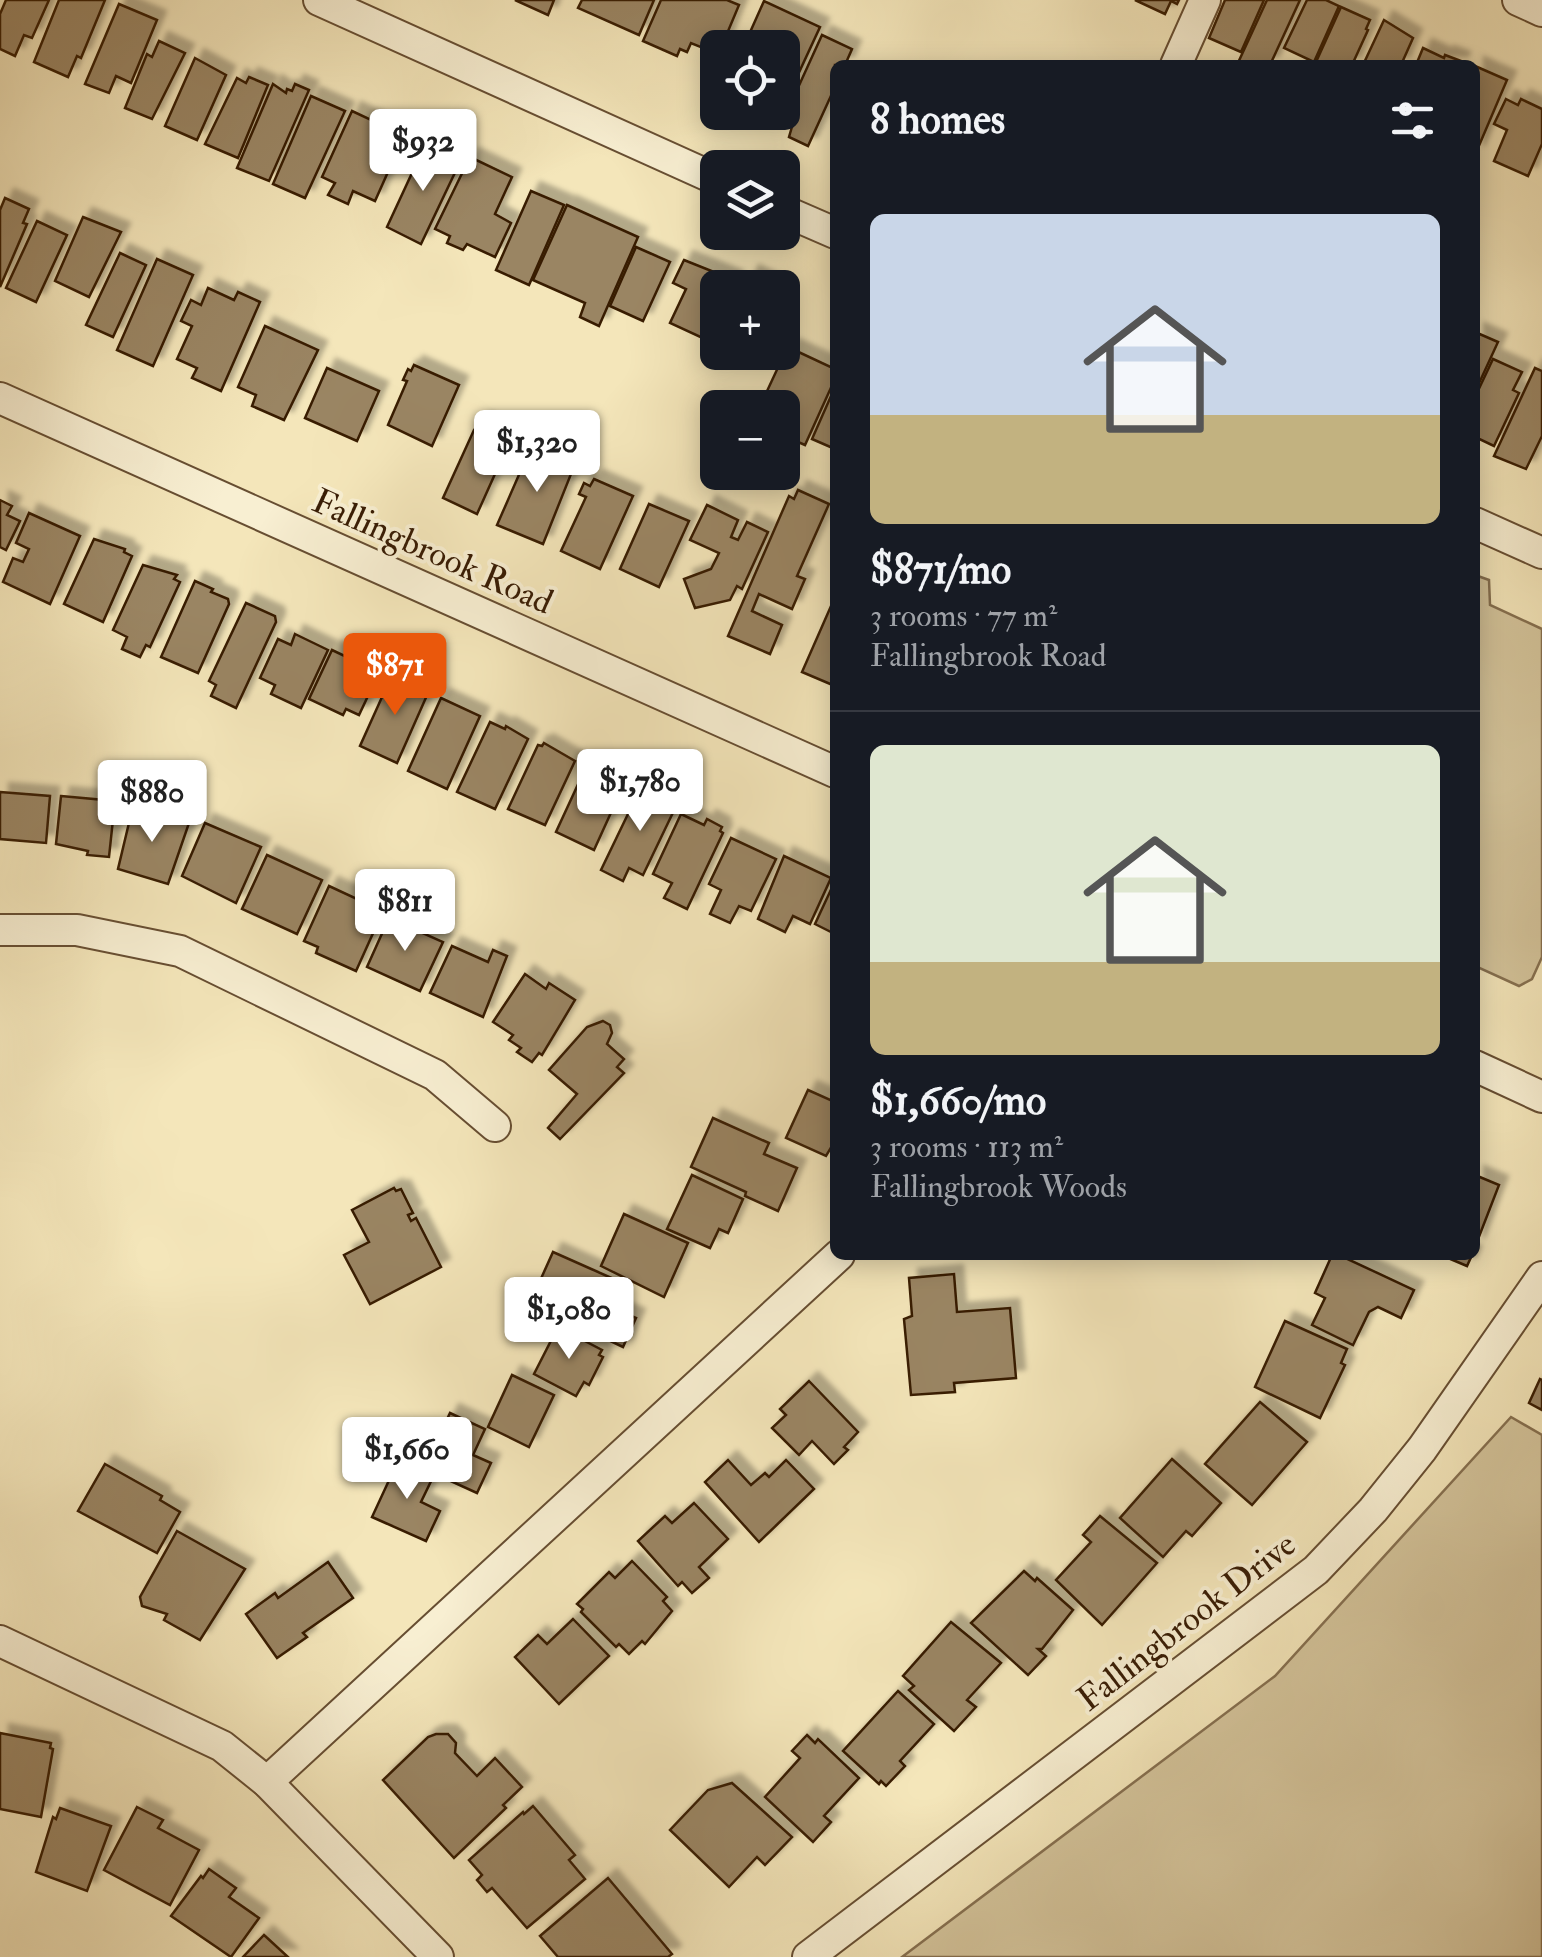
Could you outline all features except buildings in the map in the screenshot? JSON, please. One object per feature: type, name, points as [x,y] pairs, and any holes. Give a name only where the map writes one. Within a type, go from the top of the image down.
[{"type":"street","points":[[319,0],[700,172]]},
{"type":"street","points":[[1178,60],[1206,0]]},
{"type":"street","points":[[1518,0],[1542,12]]},
{"type":"street","points":[[800,218],[830,232]]},
{"type":"street","name":"Fallingbrook Road","points":[[0,398],[830,770]]},
{"type":"street","points":[[1480,525],[1542,552]]},
{"type":"street","points":[[0,930],[78,930],[180,951],[435,1075],[495,1126]]},
{"type":"street","points":[[1480,1068],[1542,1096]]},
{"type":"street","points":[[266,1782],[834,1260]]},
{"type":"street","name":"Fallingbrook Drive","points":[[808,1957],[1316,1570],[1374,1510],[1422,1449],[1542,1277]]},
{"type":"street","points":[[0,1641],[222,1746],[266,1782],[438,1957]]},
{"type":"shaded area","points":[[1480,577],[1489,580],[1490,605],[1542,629],[1542,957],[1532,979],[1519,986],[1480,968]]},
{"type":"shaded area","points":[[1511,1417],[1542,1435],[1542,1957],[902,1957],[1275,1676]]}]
